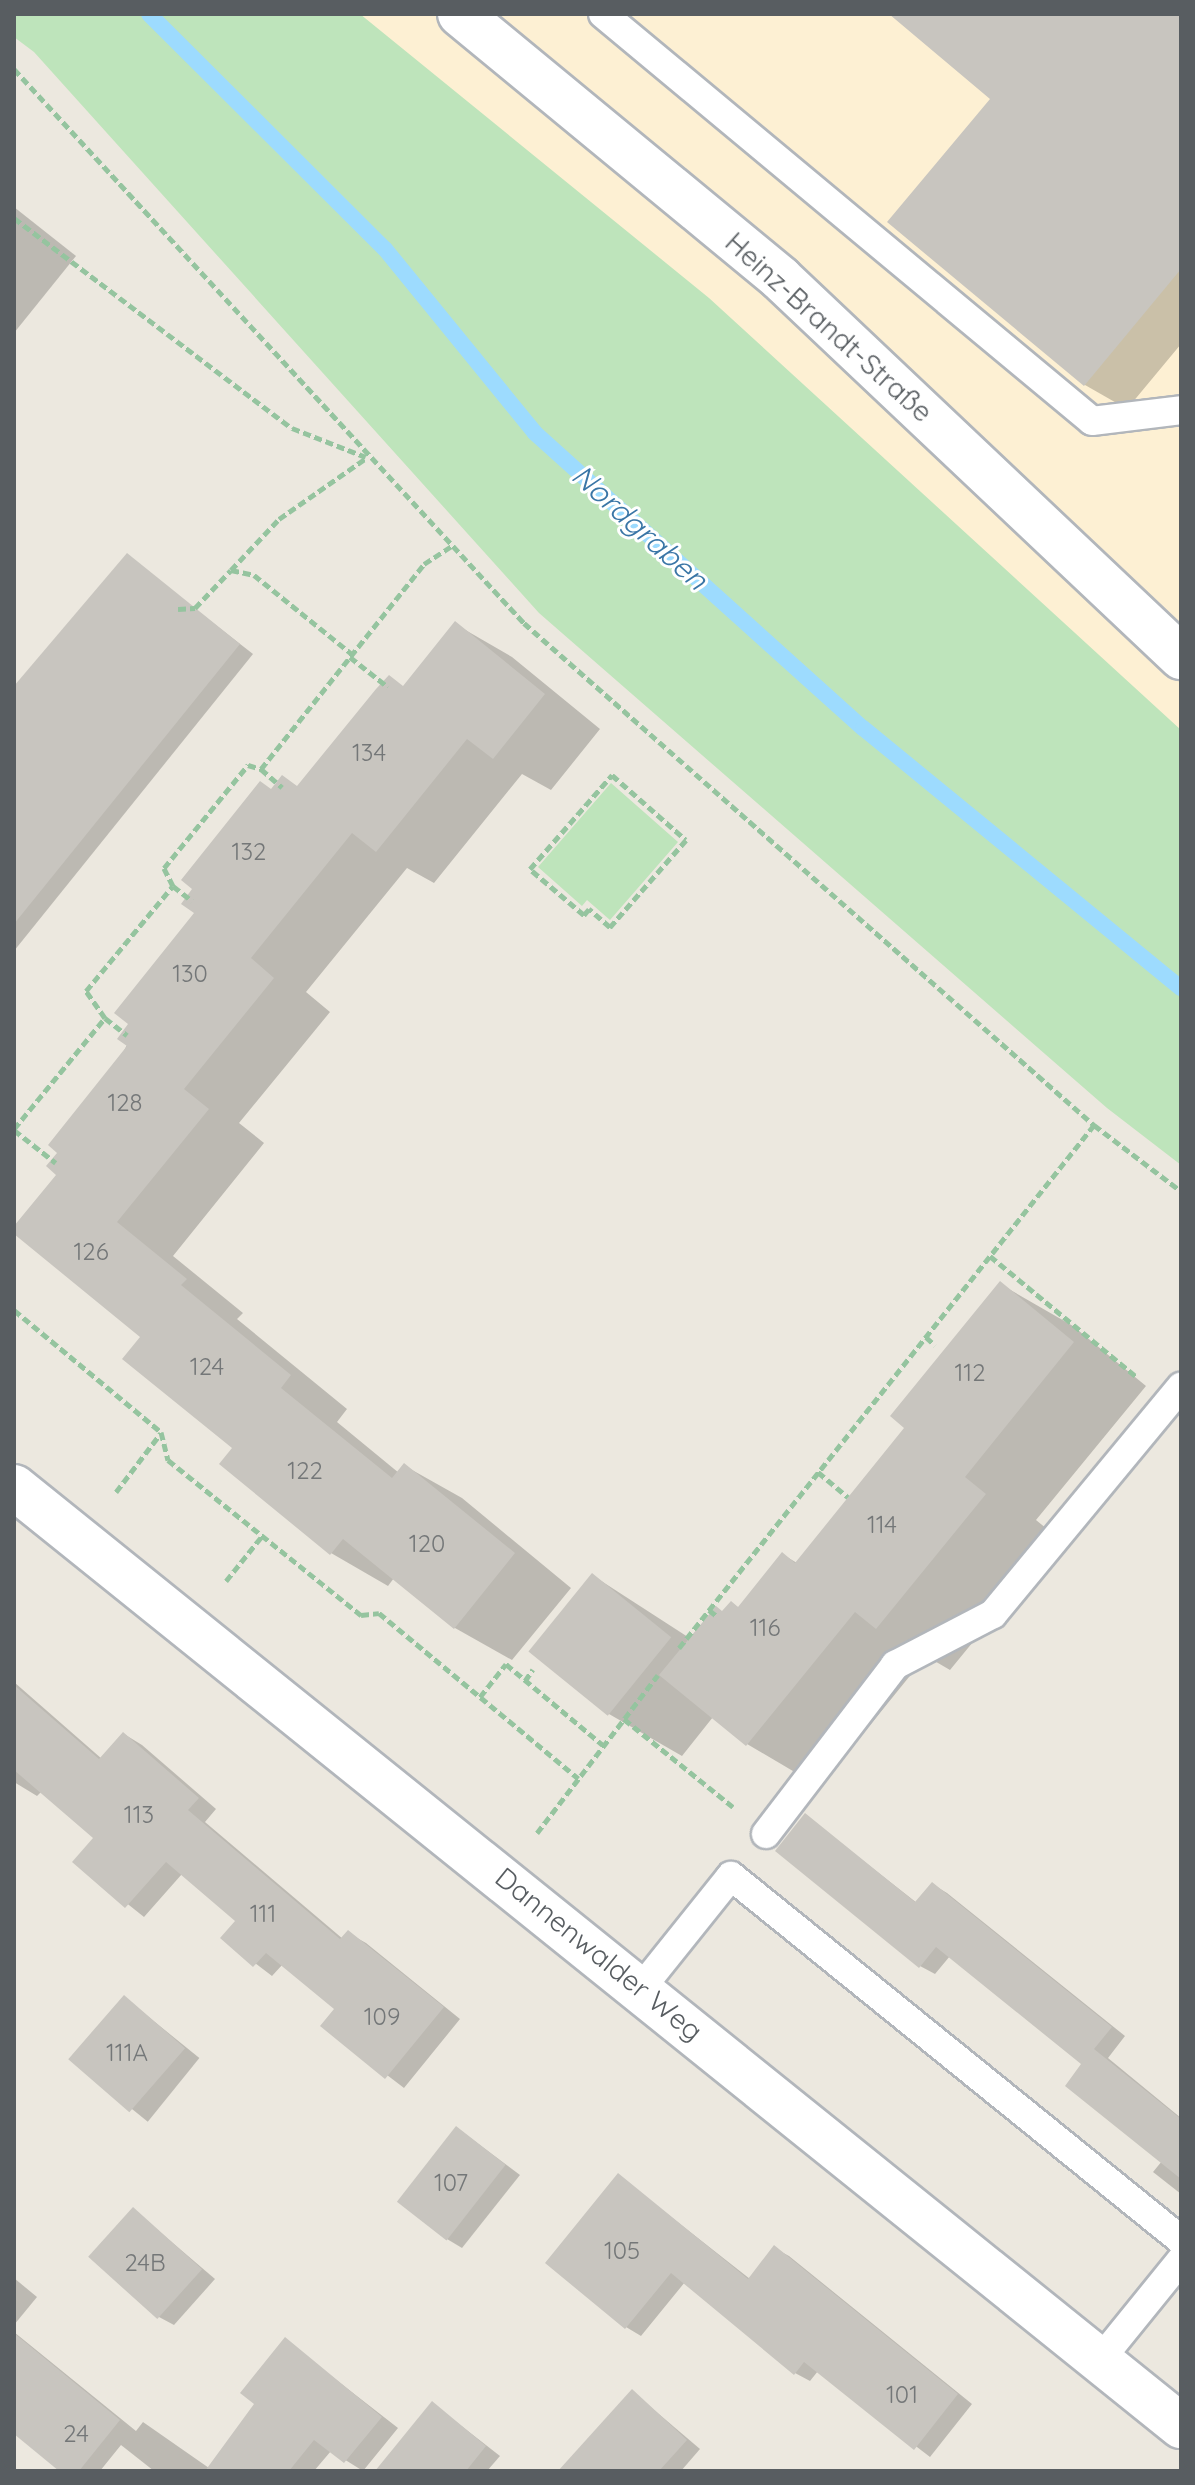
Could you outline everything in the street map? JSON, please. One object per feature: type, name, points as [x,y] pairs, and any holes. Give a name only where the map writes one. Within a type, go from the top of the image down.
[{"type":"street","name":"Heinz-Brandt-Straße","points":[[460,14],[780,278],[1181,657]]},
{"type":"street","name":"Dannenwalder Weg","points":[[14,1487],[642,1987],[1181,2426]]},
{"type":"lane","points":[[603,14],[1092,421],[1181,410]]},
{"type":"lane","points":[[766,1834],[895,1665],[993,1614],[1174,1394]]},
{"type":"lane","points":[[642,1987],[731,1876],[1181,2240]]},
{"type":"lane","points":[[1100,2360],[1181,2260]]},
{"type":"path","points":[[14,69],[367,457],[524,623],[1094,1125],[1181,1191]]},
{"type":"path","points":[[14,218],[292,428],[367,457]]},
{"type":"path","points":[[178,609],[195,608],[279,519],[367,457]]},
{"type":"path","points":[[261,769],[424,564],[452,546]]},
{"type":"path","points":[[231,570],[254,575],[388,687]]},
{"type":"path","points":[[192,901],[173,886],[164,868],[248,765],[261,769],[282,787]]},
{"type":"path","points":[[612,775],[686,840],[610,927],[589,909],[584,915],[530,869],[612,775]]},
{"type":"path","points":[[127,1035],[105,1018],[86,991],[173,886]]},
{"type":"path","points":[[56,1163],[14,1130],[105,1018]]},
{"type":"path","points":[[679,1648],[1094,1125]]},
{"type":"path","points":[[990,1256],[1174,1394]]},
{"type":"path","points":[[14,1310],[161,1432],[168,1460],[361,1615],[379,1613],[578,1778]]},
{"type":"path","points":[[926,1337],[935,1345]]},
{"type":"path","points":[[116,1492],[161,1432]]},
{"type":"path","points":[[818,1472],[848,1497]]},
{"type":"path","points":[[226,1581],[262,1536]]},
{"type":"path","points":[[709,1610],[718,1617]]},
{"type":"path","points":[[480,1697],[506,1664],[603,1745]]},
{"type":"path","points":[[525,1681],[533,1669]]},
{"type":"path","points":[[537,1833],[658,1675]]},
{"type":"path","points":[[624,1719],[697,1779]]},
{"type":"shaded area","points":[[323,14],[1181,14],[1181,821]]},
{"type":"green space","points":[[14,14],[360,14],[709,298],[1181,730],[1181,1165],[1107,1108],[539,613],[34,52],[14,37]]},
{"type":"green space","points":[[611,783],[678,842],[610,920],[587,900],[582,906],[538,867]]},
{"type":"building","points":[[889,14],[1181,14],[1181,269],[1084,386],[887,222],[990,99]]},
{"type":"building","points":[[127,553],[240,644],[14,924],[14,686]]},
{"type":"building","points":[[455,621],[545,694],[493,759],[467,739],[376,852],[352,833],[251,958],[274,978],[184,1089],[209,1109],[117,1222],[187,1279],[181,1285],[291,1375],[281,1388],[392,1478],[404,1463],[515,1553],[454,1629],[343,1539],[330,1555],[219,1464],[232,1448],[122,1359],[140,1337],[14,1234],[14,1226],[56,1175],[46,1166],[57,1153],[48,1145],[127,1046],[117,1039],[128,1024],[114,1013],[194,913],[181,904],[192,889],[181,880],[260,781],[271,789],[282,775],[297,786],[389,675],[403,686]]},
{"type":"building","points":[[1000,1281],[1074,1342],[965,1477],[986,1494],[876,1629],[855,1612],[746,1746],[659,1675],[716,1606],[722,1611],[731,1601],[738,1607],[782,1552],[795,1563],[904,1428],[890,1416]]},
{"type":"building","points":[[592,1573],[671,1637],[608,1716],[528,1651]]},
{"type":"building","points":[[14,1685],[99,1759],[123,1732],[199,1798],[188,1810],[340,1939],[348,1930],[444,2007],[385,2079],[320,2026],[334,2009],[266,1953],[253,1967],[220,1938],[235,1921],[166,1862],[125,1908],[72,1862],[93,1838],[14,1770]]},
{"type":"building","points":[[805,1813],[915,1902],[932,1882],[1112,2027],[1094,2049],[1181,2119],[1181,2179],[1065,2086],[1081,2064],[936,1947],[919,1968],[775,1851]]},
{"type":"building","points":[[124,1995],[185,2048],[129,2112],[68,2059]]},
{"type":"building","points":[[456,2126],[506,2165],[447,2240],[397,2202]]},
{"type":"building","points":[[618,2173],[748,2279],[774,2245],[958,2394],[914,2450],[804,2362],[794,2375],[671,2273],[625,2329],[545,2263]]},
{"type":"building","points":[[133,2207],[202,2269],[157,2319],[88,2257]]},
{"type":"building","points":[[14,2333],[120,2420],[79,2471],[59,2471],[14,2434]]},
{"type":"building","points":[[285,2337],[382,2417],[344,2463],[314,2440],[289,2471],[205,2471],[254,2404],[240,2393]]},
{"type":"building","points":[[632,2389],[687,2440],[659,2471],[558,2471]]},
{"type":"building","points":[[432,2401],[486,2446],[466,2471],[375,2471]]},
{"type":"waterway","name":"Nordgraben","points":[[149,14],[385,249],[535,433],[863,728],[1181,988]]}]
